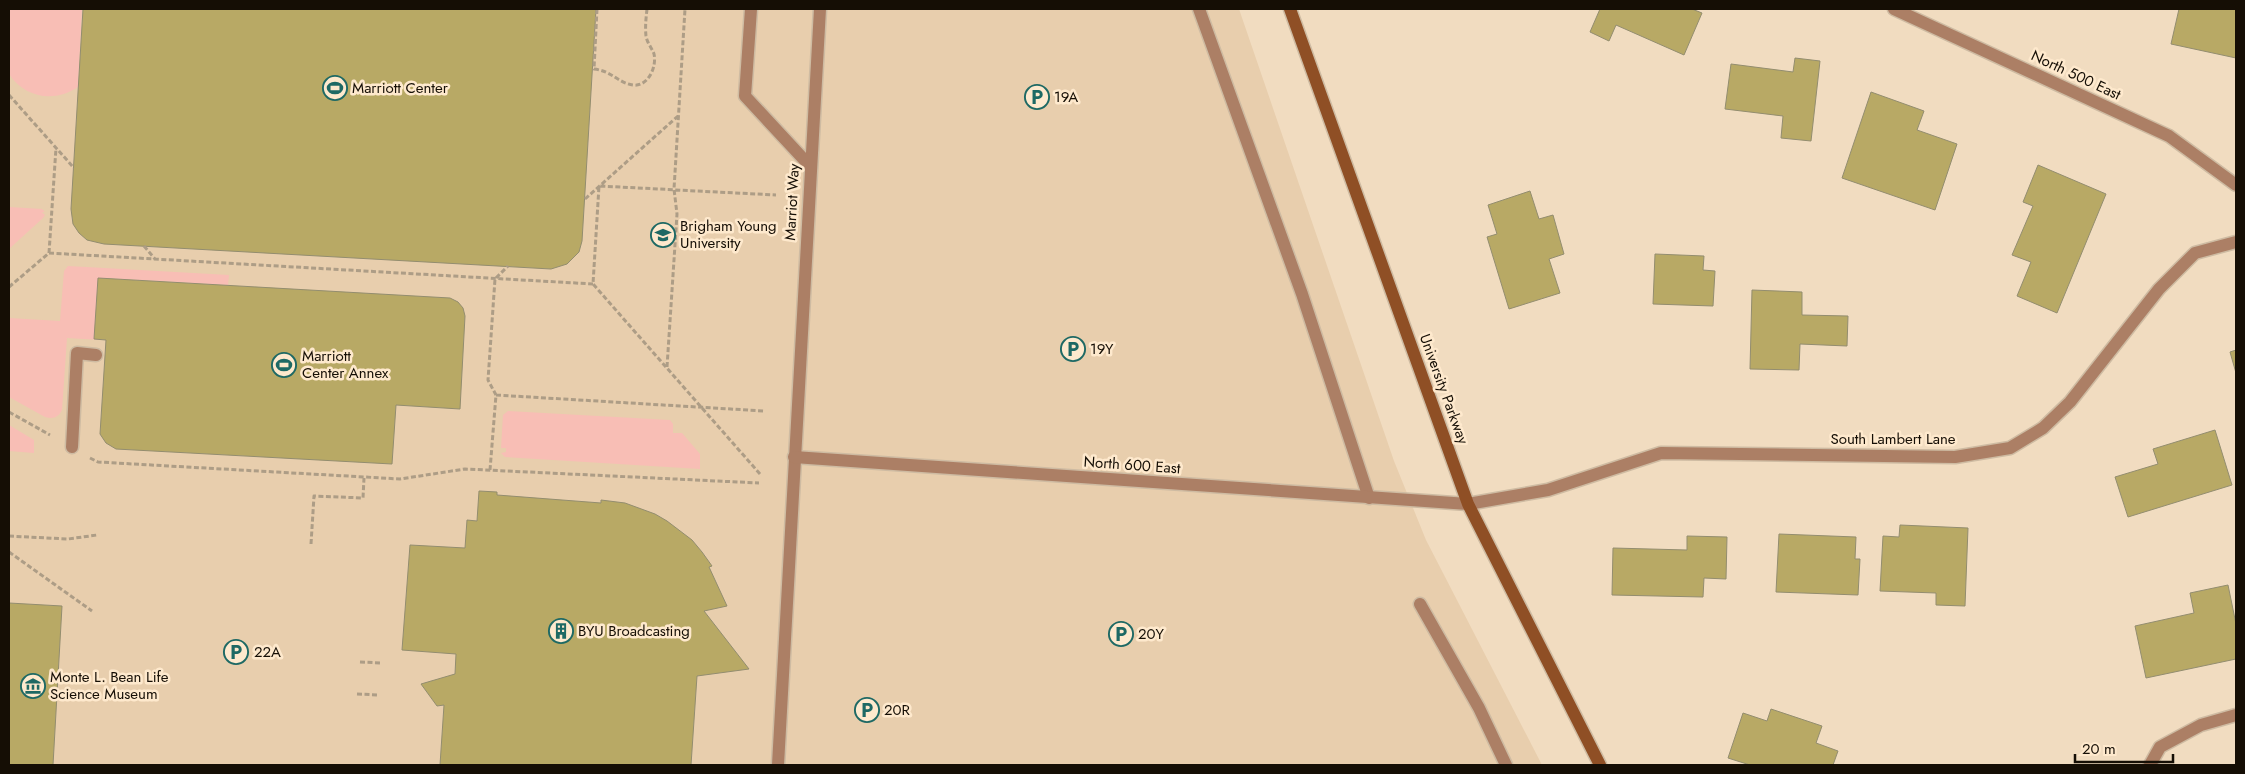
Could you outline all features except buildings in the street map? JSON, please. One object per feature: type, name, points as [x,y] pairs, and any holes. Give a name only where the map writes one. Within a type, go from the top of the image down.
[{"type":"main road","name":"University Parkway","points":[[1290,9],[1468,504],[1600,765]]},
{"type":"street","points":[[751,9],[746,96],[810,166]]},
{"type":"street","name":"Marriot Way","points":[[778,765],[820,9]]},
{"type":"street","points":[[1199,9],[1302,294],[1369,498]]},
{"type":"street","name":"North 500 East","points":[[1894,9],[2169,136],[2236,185]]},
{"type":"street","name":"South Lambert Lane","points":[[1468,504],[1548,490],[1661,453],[1955,456],[2010,448],[2043,428],[2070,402],[2158,289],[2195,253],[2236,242]]},
{"type":"street","points":[[72,447],[77,353],[96,355]]},
{"type":"street","name":"North 600 East","points":[[794,457],[1468,504]]},
{"type":"street","points":[[1420,604],[1479,708],[1506,765]]},
{"type":"street","points":[[2150,765],[2160,747],[2202,725],[2236,715]]},
{"type":"path","points":[[597,9],[594,69],[608,71],[618,79],[632,85],[642,85],[647,80],[654,62],[654,54],[646,39],[647,9]]},
{"type":"path","points":[[667,367],[677,214],[674,190],[685,9]]},
{"type":"path","points":[[9,95],[74,168]]},
{"type":"path","points":[[585,198],[678,116]]},
{"type":"path","points":[[49,253],[56,148]]},
{"type":"path","points":[[599,186],[776,195]]},
{"type":"path","points":[[599,186],[593,284],[760,474]]},
{"type":"path","points":[[144,246],[155,260]]},
{"type":"path","points":[[9,287],[49,253],[593,284]]},
{"type":"path","points":[[490,470],[496,395],[488,380],[495,279],[508,266]]},
{"type":"path","points":[[496,395],[764,411]]},
{"type":"path","points":[[9,412],[98,462],[364,478],[400,479],[465,469],[759,483]]},
{"type":"path","points":[[311,544],[314,496],[363,498],[364,478]]},
{"type":"path","points":[[9,536],[68,539],[97,535]]},
{"type":"path","points":[[9,552],[92,611]]},
{"type":"path","points":[[360,662],[381,663]]},
{"type":"path","points":[[357,694],[378,695]]},
{"type":"shaded area","name":"Brigham Young University","points":[[9,9],[1239,9],[1394,461],[1426,540],[1542,765],[9,765]]},
{"type":"shaded area","points":[[9,9],[82,9],[78,87],[59,95],[41,96],[23,88],[16,82],[9,74]]},
{"type":"shaded area","points":[[9,207],[42,209],[45,215],[9,249]]},
{"type":"shaded area","points":[[68,266],[229,275],[228,285],[105,278],[101,340],[67,338],[62,410],[57,416],[48,418],[9,397],[9,318],[60,321],[64,271]]},
{"type":"shaded area","points":[[508,411],[670,420],[673,424],[673,433],[682,433],[700,454],[700,469],[505,457],[501,453],[506,452],[506,448],[501,448],[503,415]]},
{"type":"shaded area","points":[[9,425],[34,440],[34,453],[9,451]]},
{"type":"place","name":"Marriott Center","points":[[335,88]]},
{"type":"place","name":"19A","points":[[1037,97]]},
{"type":"place","name":"Brigham Young University","points":[[663,235]]},
{"type":"place","name":"19Y","points":[[1073,349]]},
{"type":"place","name":"Marriott Center Annex","points":[[284,365]]},
{"type":"place","name":"BYU Broadcasting","points":[[561,631]]},
{"type":"place","name":"20Y","points":[[1121,634]]},
{"type":"place","name":"22A","points":[[236,652]]},
{"type":"place","name":"Monte L. Bean Life Science Museum","points":[[33,686]]},
{"type":"place","name":"20R","points":[[867,710]]}]
